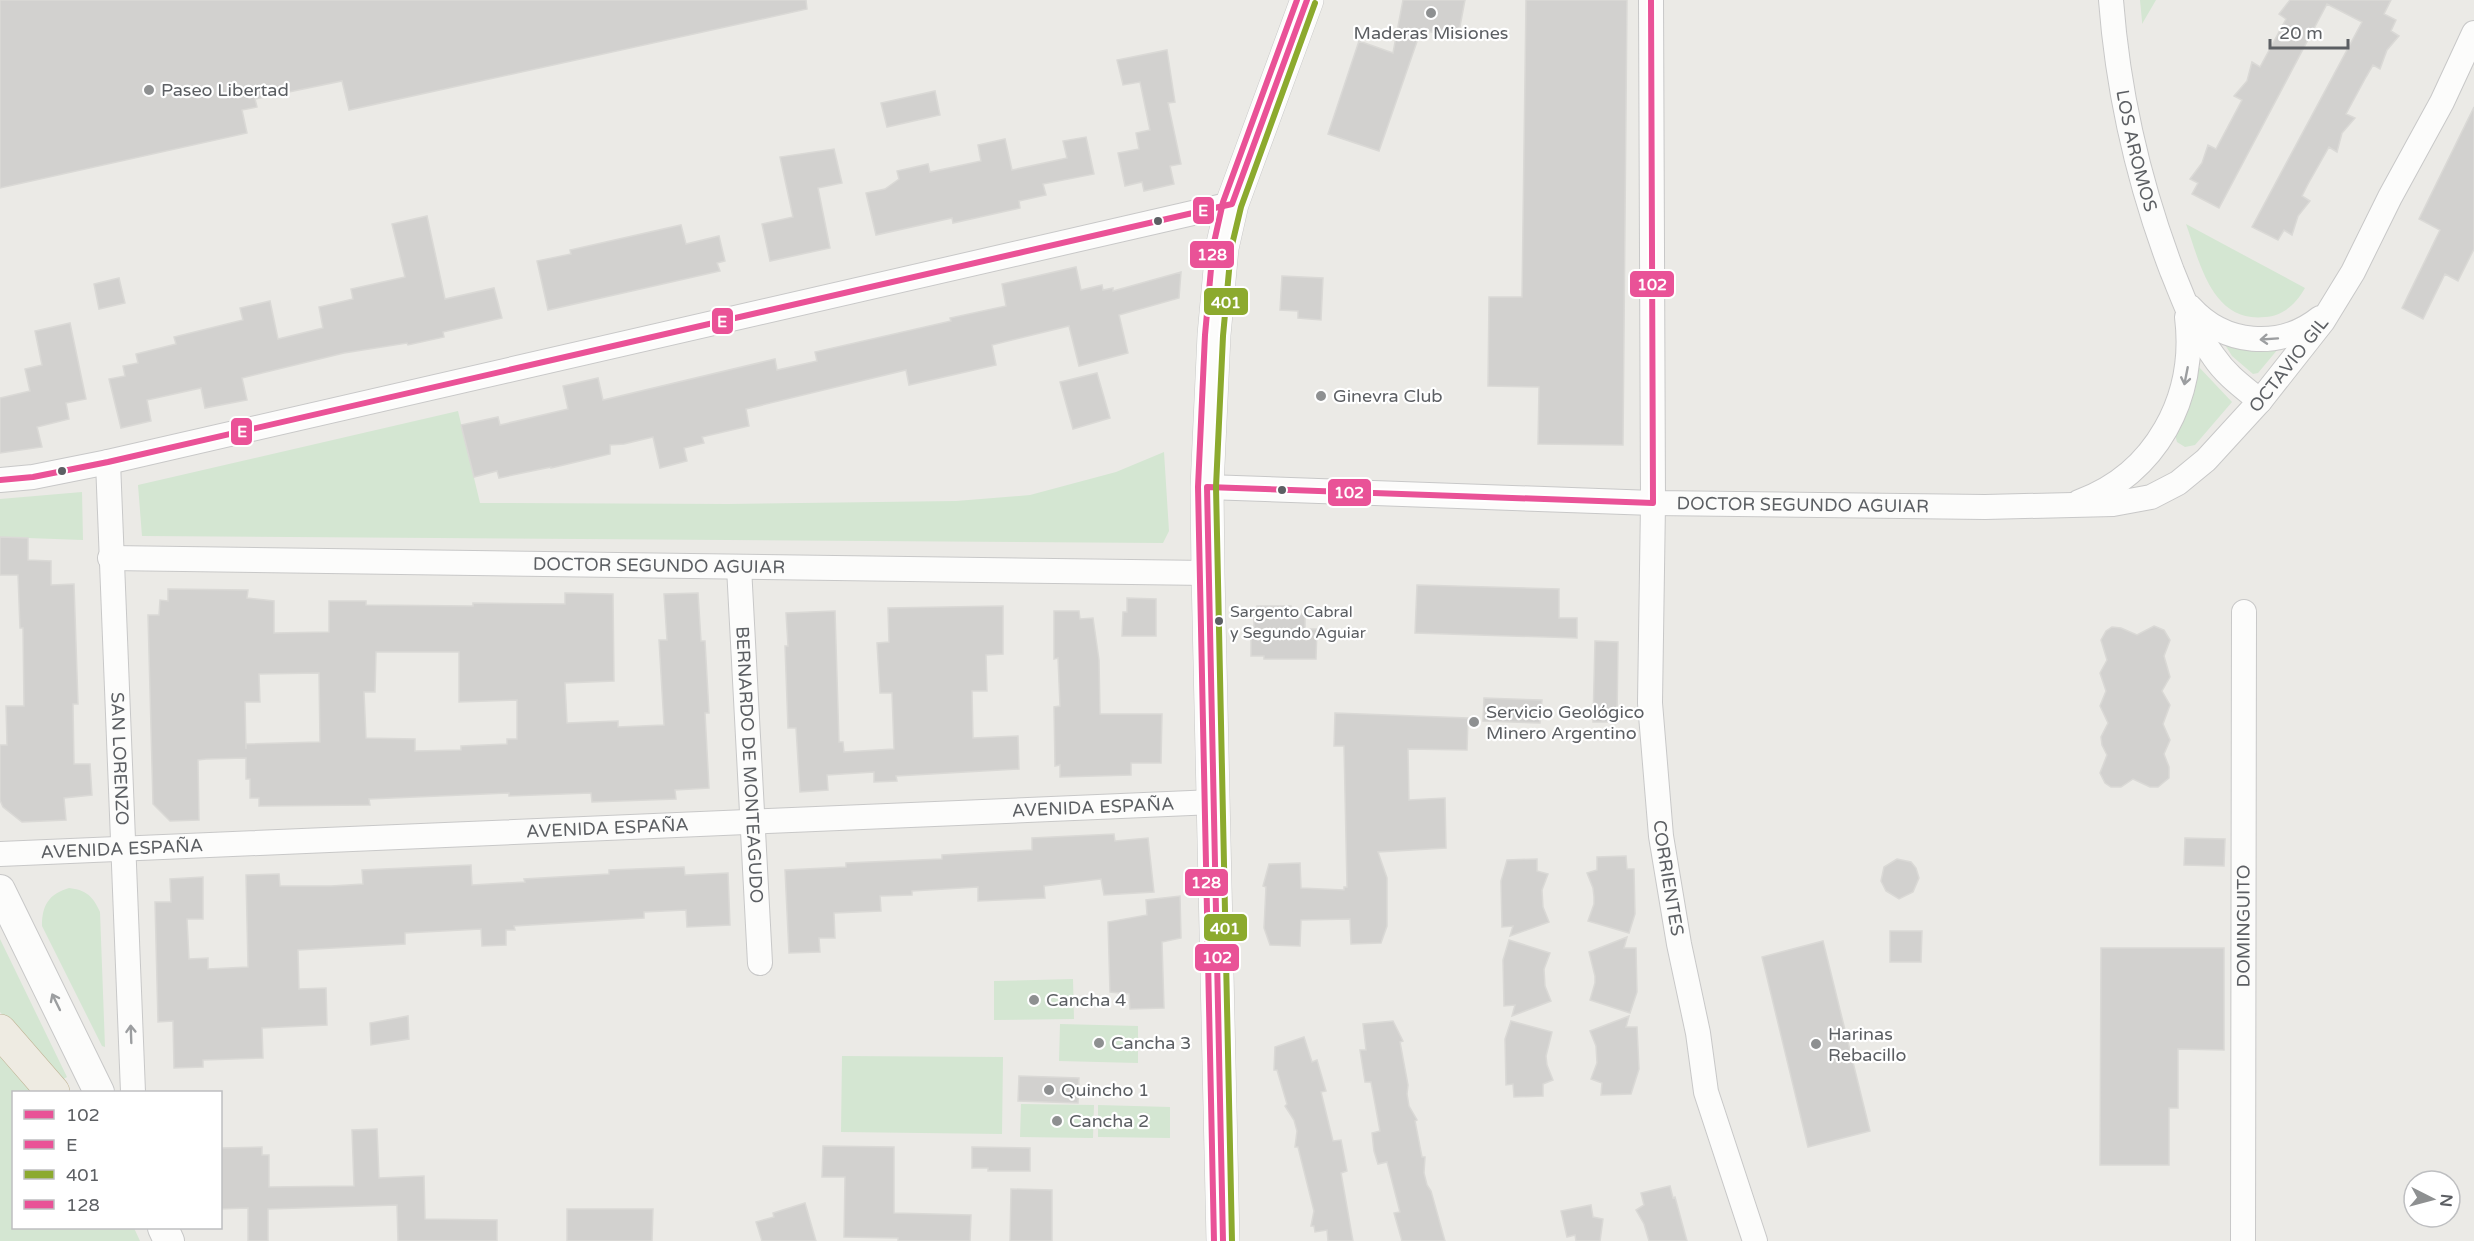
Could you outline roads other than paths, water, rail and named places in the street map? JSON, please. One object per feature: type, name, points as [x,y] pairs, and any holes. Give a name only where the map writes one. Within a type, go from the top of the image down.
[{"type":"highway","points":[[0,1031],[52,1091]]},
{"type":"main road","points":[[1223,1241],[1207,487],[1214,335],[1222,248],[1232,204],[1307,0]]},
{"type":"street","name":"CORRIENTES","points":[[1651,0],[1653,503],[1650,703],[1661,836],[1679,944],[1698,1033],[1706,1092],[1755,1241]]},
{"type":"street","name":"LOS AROMOS","points":[[2111,0],[2121,86],[2135,155],[2161,241],[2201,337],[2214,358],[2232,379],[2260,401]]},
{"type":"street","name":"OCTAVIO GIL","points":[[1966,507],[2123,503],[2151,497],[2190,474],[2260,401],[2308,342],[2336,302],[2442,102],[2474,33]]},
{"type":"street","points":[[0,480],[33,477],[108,462],[1232,204]]},
{"type":"street","name":"LOS AROMOS","points":[[2183,297],[2202,320],[2233,336],[2255,339],[2275,339],[2298,333],[2322,317],[2336,302]]},
{"type":"street","name":"LOS AROMOS","points":[[2068,505],[2102,492],[2120,480],[2148,456],[2169,424],[2184,389],[2189,360],[2189,333],[2183,297]]},
{"type":"street","name":"SAN LORENZO","points":[[108,462],[110,558],[133,1091]]},
{"type":"street","name":"DOCTOR SEGUNDO AGUIAR","points":[[1207,487],[1653,503],[1966,507]]},
{"type":"street","name":"DOCTOR SEGUNDO AGUIAR","points":[[110,558],[1208,573]]},
{"type":"street","name":"BERNARDO DE MONTEAGUDO","points":[[739,567],[760,963]]},
{"type":"street","name":"DOMINGUITO","points":[[2243,1241],[2244,612]]},
{"type":"street","name":"AVENIDA ESPAÑA","points":[[0,854],[1214,802]]},
{"type":"street","points":[[0,890],[99,1091]]},
{"type":"place","name":"Maderas Misiones","points":[[1431,13]]},
{"type":"place","name":"Paseo Libertad","points":[[149,90]]},
{"type":"place","name":"Ginevra Club","points":[[1321,396]]},
{"type":"place","name":"Sargento Cabral y Segundo Aguiar","points":[[1219,621]]},
{"type":"place","name":"Servicio Geológico Minero Argentino","points":[[1474,722]]},
{"type":"place","name":"Cancha 4","points":[[1034,1000]]},
{"type":"place","name":"Cancha 3","points":[[1099,1043]]},
{"type":"place","name":"Harinas Rebacillo","points":[[1816,1044]]},
{"type":"place","name":"Quincho 1","points":[[1049,1090]]},
{"type":"place","name":"Cancha 2","points":[[1057,1121]]}]
